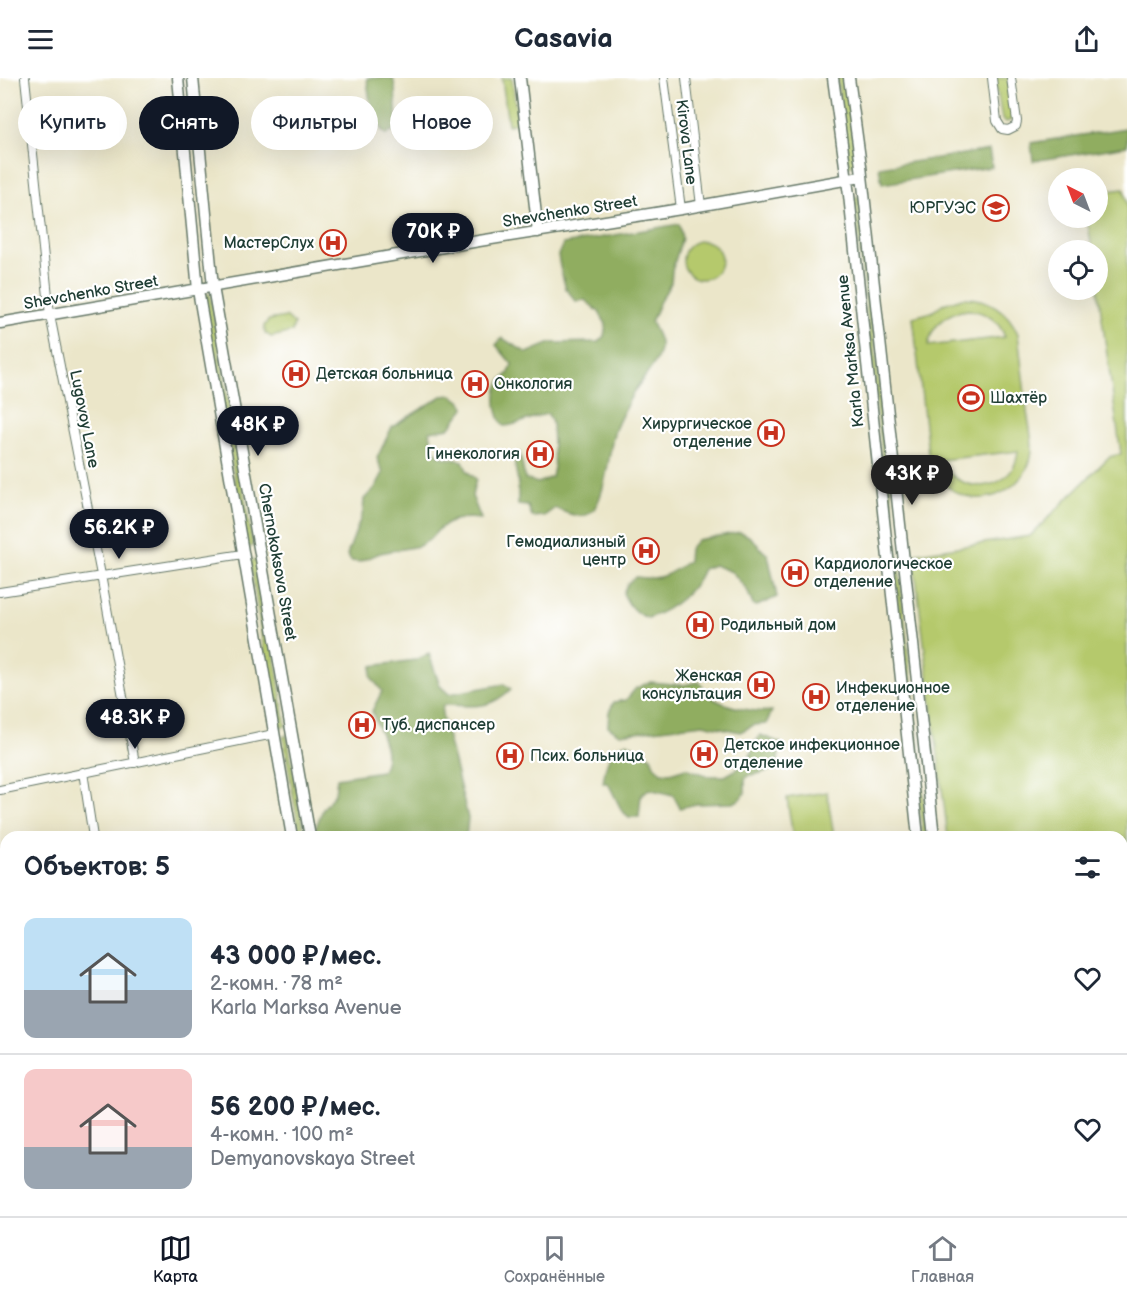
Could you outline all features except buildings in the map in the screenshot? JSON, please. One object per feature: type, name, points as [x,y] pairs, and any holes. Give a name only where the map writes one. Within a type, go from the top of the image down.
[{"type":"street","name":"Lugovoy Lane","points":[[25,78],[50,315],[135,763]]},
{"type":"street","name":"Chernokoksova Street","points":[[178,78],[198,290],[291,831]]},
{"type":"street","name":"Chernokoksova Street","points":[[193,78],[213,287],[309,831]]},
{"type":"street","points":[[520,78],[538,232]]},
{"type":"street","name":"Kirova Lane","points":[[664,78],[681,209]]},
{"type":"street","name":"Kirova Lane","points":[[686,78],[701,206]]},
{"type":"street","name":"Karla Marksa Avenue","points":[[832,78],[847,180],[917,831]]},
{"type":"street","name":"Karla Marksa Avenue","points":[[849,78],[933,831]]},
{"type":"street","points":[[992,78],[997,121],[1002,129],[1008,130],[1016,126],[1017,121],[1011,78]]},
{"type":"street","name":"Shevchenko Street","points":[[0,323],[701,206],[861,177]]},
{"type":"street","points":[[0,592],[243,554]]},
{"type":"street","points":[[0,790],[274,734]]},
{"type":"street","points":[[83,772],[92,831]]},
{"type":"green space","points":[[367,78],[393,78],[395,96],[390,96],[390,132],[386,135],[378,124],[378,96],[369,96]]},
{"type":"green space","points":[[502,78],[512,78],[518,123],[508,125]]},
{"type":"green space","points":[[837,78],[845,78],[857,164],[848,166]]},
{"type":"green space","points":[[995,78],[1009,78],[1014,118],[1007,122],[1002,120]]},
{"type":"green space","points":[[1127,128],[1127,146],[1033,161],[1031,143]]},
{"type":"green space","points":[[989,150],[992,167],[882,184],[879,167]]},
{"type":"green space","points":[[1124,189],[1127,205],[1127,831],[947,831],[913,554],[1030,536],[1109,457],[1121,454],[1099,300],[1108,300],[1108,240],[1090,240],[1089,228],[1108,228],[1108,191]]},
{"type":"green space","points":[[854,197],[859,197],[927,831],[922,831]]},
{"type":"green space","points":[[679,224],[682,238],[672,271],[671,283],[651,322],[659,338],[660,350],[654,363],[635,389],[616,428],[603,488],[595,507],[590,513],[582,516],[572,515],[555,508],[544,516],[532,517],[528,506],[518,505],[518,482],[513,454],[520,453],[525,479],[538,483],[552,477],[554,467],[552,423],[548,414],[504,426],[501,422],[497,412],[496,394],[499,384],[508,374],[512,364],[496,345],[502,338],[527,353],[551,343],[598,342],[604,336],[606,324],[599,312],[585,300],[576,301],[566,289],[558,255],[563,244]]},
{"type":"green space","points":[[702,241],[715,247],[721,260],[715,273],[702,279],[689,273],[683,260],[689,247]]},
{"type":"green space","points":[[210,294],[253,546],[247,548],[202,295]]},
{"type":"green space","points":[[962,298],[988,303],[1009,318],[1018,334],[1032,449],[1030,460],[1020,478],[994,496],[974,498],[959,494],[941,481],[929,462],[913,317],[932,312],[943,304]],"holes":[[[969,310],[991,318],[1005,337],[928,346],[933,331],[942,320],[954,313]],[[1018,451],[1015,465],[1007,475],[985,486],[960,481],[949,472],[941,460]]]},
{"type":"green space","points":[[286,317],[294,324],[292,332],[271,337],[265,333],[264,326],[269,320]]},
{"type":"green space","points":[[452,395],[465,408],[449,428],[430,431],[433,450],[442,457],[463,461],[467,471],[476,479],[472,496],[481,519],[454,520],[440,528],[429,540],[419,546],[380,553],[359,562],[351,561],[347,555],[363,512],[364,499],[375,488],[383,473],[377,458],[392,427],[442,396]]},
{"type":"green space","points":[[740,532],[753,539],[768,555],[777,597],[757,606],[753,605],[747,590],[732,572],[714,565],[703,569],[694,586],[681,599],[648,618],[627,602],[623,593],[628,583],[636,577],[664,576],[688,561],[689,549],[697,540]]},
{"type":"green space","points":[[259,559],[286,726],[276,728],[250,561]]},
{"type":"green space","points":[[429,654],[440,686],[449,694],[504,684],[511,689],[494,701],[479,706],[443,705],[442,714],[468,818],[467,831],[315,831],[323,809],[335,793],[337,778],[382,771],[385,763],[385,748],[372,711],[382,691],[371,677],[372,666],[415,660]]},
{"type":"green space","points":[[650,682],[683,685],[699,682],[711,696],[721,703],[751,710],[772,711],[766,724],[754,725],[740,732],[703,724],[619,734],[608,726],[609,712],[614,702],[626,700],[636,688]]},
{"type":"green space","points":[[287,735],[304,831],[299,831],[283,737]]},
{"type":"green space","points":[[760,735],[781,743],[777,768],[750,775],[745,779],[745,793],[741,799],[733,803],[696,804],[680,808],[673,795],[649,789],[641,795],[639,817],[629,817],[622,811],[608,783],[603,783],[609,758],[627,742],[651,757],[655,767],[662,772],[670,773],[686,768],[708,776],[725,776],[748,763]]},
{"type":"green space","points":[[827,792],[833,831],[792,831],[787,798]]},
{"type":"place","name":"ЮРГУЭС","points":[[996,208]]},
{"type":"place","name":"МастерСлух","points":[[333,243]]},
{"type":"place","name":"Детская больница","points":[[296,374]]},
{"type":"place","name":"Онкология","points":[[475,384]]},
{"type":"place","name":"Шахтёр","points":[[971,398]]},
{"type":"place","name":"Хирургическое отделение","points":[[771,433]]},
{"type":"place","name":"Гинекология","points":[[540,454]]},
{"type":"place","name":"Гемодиализный центр","points":[[646,551]]},
{"type":"place","name":"Кардиологическое отделение","points":[[795,573]]},
{"type":"place","name":"Родильный дом","points":[[700,625]]},
{"type":"place","name":"Женская консультация","points":[[761,685]]},
{"type":"place","name":"Инфекционное отделение","points":[[816,697]]},
{"type":"place","name":"Туб. диспансер","points":[[362,725]]},
{"type":"place","name":"Детское инфекционное отделение","points":[[704,754]]},
{"type":"place","name":"Псих. больница","points":[[510,756]]}]
